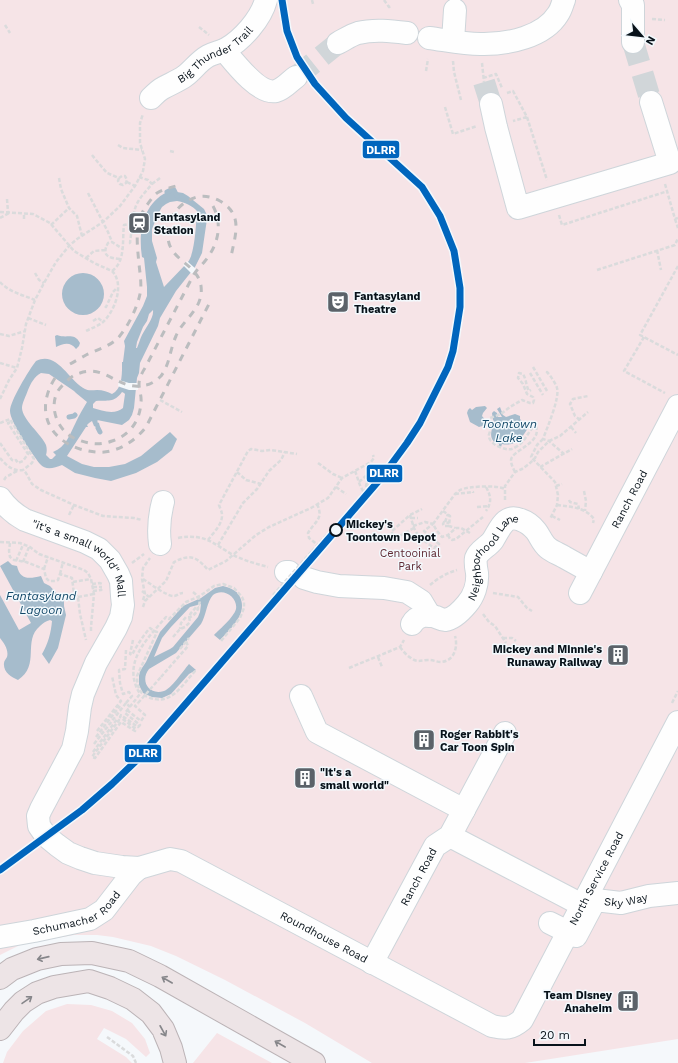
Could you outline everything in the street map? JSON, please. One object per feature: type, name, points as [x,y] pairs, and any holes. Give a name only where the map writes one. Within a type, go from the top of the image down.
[{"type":"highway","points":[[0,978],[12,969],[37,959],[61,954],[92,953],[128,961],[160,976],[314,1063]]},
{"type":"highway","points":[[0,1029],[14,1011],[37,993],[54,987],[89,982],[110,988],[133,999],[151,1012],[163,1030],[171,1048],[175,1063]]},
{"type":"street","name":"Big Thunder Trail","points":[[148,103],[163,88],[176,82],[208,56],[235,44],[250,28],[260,13],[266,0]]},
{"type":"street","points":[[428,38],[482,44],[501,43],[534,35],[550,24],[559,14],[564,0]]},
{"type":"street","points":[[630,0],[633,5],[634,42]]},
{"type":"street","points":[[453,41],[455,5]]},
{"type":"street","points":[[338,43],[357,33],[374,31],[407,33]]},
{"type":"street","points":[[224,50],[249,78],[260,87],[268,91],[282,89],[296,76]]},
{"type":"street","points":[[500,96],[496,127],[518,208],[674,165],[651,102]]},
{"type":"street","name":"Ranch Road","points":[[580,593],[672,400]]},
{"type":"street","name":"\"it's a small world\" Mall","points":[[2,500],[11,511],[25,520],[92,545],[110,560],[105,583],[121,581],[121,617],[86,684],[80,707],[78,731],[87,748],[41,808],[38,816],[39,826],[46,836],[68,853],[95,863],[139,868]]},
{"type":"street","points":[[160,535],[159,516],[163,502]]},
{"type":"street","name":"Neighborhood Lane","points":[[451,618],[463,609],[474,587],[476,558],[478,554],[491,543],[503,524],[511,518],[516,518],[523,521],[535,530],[540,539],[548,548],[591,572]]},
{"type":"street","points":[[293,574],[317,582],[340,586],[384,588],[407,592],[420,613],[445,620],[451,618]]},
{"type":"street","points":[[301,696],[317,732],[464,810]]},
{"type":"street","name":"North Service Road","points":[[508,1028],[515,1026],[522,1020],[559,927],[582,905],[678,722]]},
{"type":"street","name":"Ranch Road","points":[[372,963],[435,846],[450,836],[505,733]]},
{"type":"street","points":[[450,836],[582,905]]},
{"type":"street","name":"Roundhouse Road","points":[[139,868],[170,859],[181,861],[492,1026],[508,1028]]},
{"type":"street","name":"Schumacher Road","points":[[0,937],[34,932],[90,919],[104,910],[131,875],[139,868]]},
{"type":"street","name":"Sky Way","points":[[559,927],[576,936],[595,900],[621,902],[649,896],[678,893]]},
{"type":"path","points":[[312,0],[313,4]]},
{"type":"path","points":[[384,0],[389,7],[392,6]]},
{"type":"path","points":[[5,25],[10,33]]},
{"type":"path","points":[[199,27],[207,33]]},
{"type":"path","points":[[453,41],[454,72],[460,100]]},
{"type":"path","points":[[426,71],[428,59]]},
{"type":"path","points":[[483,78],[496,74],[500,96],[513,91],[527,116],[496,127]]},
{"type":"path","points":[[0,398],[17,368],[22,348],[24,330],[35,300],[56,262],[69,246],[103,222],[120,206],[135,186],[143,171],[145,159],[140,142],[140,123],[148,103]]},
{"type":"path","points":[[445,107],[453,134],[472,127]]},
{"type":"path","points":[[118,145],[123,148],[142,150]]},
{"type":"path","points":[[92,155],[107,173],[119,178],[125,176],[127,178],[127,182],[135,186]]},
{"type":"path","points":[[139,177],[148,180],[152,184]]},
{"type":"path","points":[[59,178],[61,189],[69,208],[76,216],[82,236]]},
{"type":"path","points":[[119,178],[118,181],[120,184],[123,185],[127,182]]},
{"type":"path","points":[[137,219],[134,218],[135,209],[144,192],[160,178]]},
{"type":"path","points":[[88,193],[112,242],[123,249]]},
{"type":"path","points":[[7,199],[10,212]]},
{"type":"path","points":[[51,225],[69,208]]},
{"type":"path","points":[[0,212],[33,214],[50,223],[74,251],[112,271],[117,277],[118,294],[111,312],[102,322],[86,331]]},
{"type":"path","points":[[0,218],[10,212]]},
{"type":"path","points":[[24,213],[24,219]]},
{"type":"path","points":[[675,219],[678,228]]},
{"type":"path","points":[[112,271],[118,266],[123,249],[124,225],[129,224],[132,226],[130,243],[132,245]]},
{"type":"path","points":[[675,245],[678,238]]},
{"type":"path","points":[[112,242],[108,243],[105,250],[107,255],[109,257],[120,259]]},
{"type":"path","points":[[597,270],[657,250],[675,245],[678,247]]},
{"type":"path","points":[[86,258],[94,251],[105,250]]},
{"type":"path","points":[[657,250],[661,270]]},
{"type":"path","points":[[678,266],[640,335],[678,355]]},
{"type":"path","points":[[35,273],[39,280],[44,283]]},
{"type":"path","points":[[0,282],[6,288],[35,300]]},
{"type":"path","points":[[105,306],[106,307],[113,292],[118,287]]},
{"type":"path","points":[[28,318],[46,325]]},
{"type":"path","points":[[94,319],[98,318],[102,322]]},
{"type":"path","points":[[0,334],[9,336],[24,330]]},
{"type":"path","points":[[644,337],[624,371],[672,400]]},
{"type":"path","points":[[0,363],[17,368]]},
{"type":"path","points":[[534,367],[547,390]]},
{"type":"path","points":[[515,472],[512,465],[512,456],[523,449],[535,438],[537,429],[534,427],[524,441],[512,449],[504,449],[498,447],[488,437],[490,418],[500,414],[522,400],[533,403],[533,397],[527,394],[523,384],[518,378],[519,372],[526,378],[528,389],[529,391],[531,390]]},
{"type":"path","points":[[530,373],[543,395]]},
{"type":"path","points":[[535,530],[547,522],[552,516],[557,506],[558,495],[555,482],[531,457],[537,445],[543,438],[558,394],[557,387],[547,373]]},
{"type":"path","points":[[580,420],[575,416],[570,404],[573,399],[588,396]]},
{"type":"path","points":[[160,400],[182,412]]},
{"type":"path","points":[[511,518],[505,497],[505,486],[515,472],[522,469],[534,460],[538,452],[549,441],[560,436],[588,412]]},
{"type":"path","points":[[0,424],[10,419],[34,459],[32,463],[23,470],[17,471],[6,477],[2,500]]},
{"type":"path","points":[[0,443],[12,460],[16,460],[18,463],[23,461],[28,454],[8,423],[11,422]]},
{"type":"path","points":[[572,426],[576,433]]},
{"type":"path","points":[[543,438],[549,441],[564,454]]},
{"type":"path","points":[[208,540],[220,522],[222,514],[219,505],[248,451],[251,449],[262,451],[272,450],[297,454]]},
{"type":"path","points":[[540,467],[572,449]]},
{"type":"path","points":[[218,545],[243,503],[257,489],[269,471],[281,460],[285,452]]},
{"type":"path","points":[[141,611],[145,601],[166,581],[174,562],[182,558],[189,557],[198,560],[208,570],[226,561],[256,535],[328,498],[342,478],[371,462],[374,458],[373,455]]},
{"type":"path","points":[[0,458],[8,466],[17,471]]},
{"type":"path","points":[[318,463],[333,474],[342,478]]},
{"type":"path","points":[[273,595],[364,492],[381,470],[376,467],[359,482]]},
{"type":"path","points":[[23,470],[32,484],[74,505],[103,516],[134,518],[146,521],[160,535],[172,539],[196,537],[208,540],[251,562]]},
{"type":"path","points":[[355,471],[360,487],[364,492]]},
{"type":"path","points":[[237,472],[246,480],[261,484]]},
{"type":"path","points":[[556,486],[562,484]]},
{"type":"path","points":[[336,487],[346,494]]},
{"type":"path","points":[[411,516],[414,528],[419,537],[434,548],[439,544],[424,532],[433,524],[455,494],[460,490],[472,488],[486,487],[505,489]]},
{"type":"path","points":[[448,535],[452,540],[456,539],[483,517],[490,506],[491,499],[490,493],[486,487]]},
{"type":"path","points":[[584,491],[586,501],[585,511]]},
{"type":"path","points":[[455,494],[473,493]]},
{"type":"path","points":[[569,500],[570,502],[578,504],[579,509]]},
{"type":"path","points":[[316,504],[320,511],[320,517],[308,533],[309,538],[318,545]]},
{"type":"path","points":[[477,507],[490,506]]},
{"type":"path","points":[[557,506],[585,511],[594,519],[591,528]]},
{"type":"path","points":[[421,511],[411,516],[391,532],[396,538],[425,522],[433,524],[437,532],[442,537],[448,535],[456,528]]},
{"type":"path","points":[[442,511],[449,515]]},
{"type":"path","points":[[452,511],[445,522],[470,533]]},
{"type":"path","points":[[449,515],[449,525]]},
{"type":"path","points":[[411,516],[418,518]]},
{"type":"path","points":[[552,516],[560,520]]},
{"type":"path","points":[[146,594],[142,579],[143,568],[160,535]]},
{"type":"path","points":[[78,597],[105,583],[150,550],[160,535]]},
{"type":"path","points":[[314,543],[317,540]]},
{"type":"path","points":[[0,542],[23,545],[39,554],[56,558],[84,570],[90,576],[93,589],[92,634]]},
{"type":"path","points":[[10,543],[10,558],[44,569]]},
{"type":"path","points":[[16,561],[23,545]]},
{"type":"path","points":[[23,562],[29,547]]},
{"type":"path","points":[[48,557],[44,574],[49,581],[58,580],[63,562]]},
{"type":"path","points":[[349,668],[400,647],[420,613],[437,579],[457,570],[468,570],[481,610],[489,622],[495,626],[506,643]]},
{"type":"path","points":[[60,574],[72,578],[74,594],[78,597],[86,644],[89,639]]},
{"type":"path","points":[[73,582],[91,579]]},
{"type":"path","points":[[142,579],[173,596],[182,593]]},
{"type":"path","points":[[87,748],[117,719],[119,720],[92,757],[95,758],[121,722],[135,731],[136,729],[120,717],[121,715],[138,727],[140,725],[125,713],[140,694],[136,688],[134,679],[136,660],[139,650],[166,617],[169,619],[183,604],[200,596],[214,586],[223,584],[234,588],[242,597],[244,602],[243,614],[221,641]]},
{"type":"path","points":[[474,587],[488,593],[518,597],[527,608],[532,610]]},
{"type":"path","points":[[173,637],[180,629],[185,627],[190,622],[191,616],[198,608],[200,599],[193,592]]},
{"type":"path","points":[[180,629],[181,623],[186,617],[191,616]]},
{"type":"path","points":[[400,647],[411,659],[419,662],[429,660],[442,662],[450,659],[456,651],[457,643],[451,618]]},
{"type":"path","points":[[135,634],[130,654],[132,655],[146,632],[150,628],[154,630]]},
{"type":"path","points":[[154,630],[157,632],[137,676],[139,688],[144,695],[156,700],[169,698],[196,670]]},
{"type":"path","points":[[180,649],[189,638]]},
{"type":"path","points":[[504,638],[512,638],[516,640]]},
{"type":"path","points":[[127,710],[141,721],[146,715],[135,706],[188,646],[186,641]]},
{"type":"path","points":[[87,748],[120,706],[126,703],[132,696],[129,692],[123,694],[120,683],[119,670],[125,669],[126,648]]},
{"type":"path","points":[[378,657],[382,667]]},
{"type":"path","points":[[126,703],[130,707]]},
{"type":"path","points":[[87,748],[120,706]]},
{"type":"path","points":[[107,1037],[133,1056],[136,1063]]},
{"type":"green space","name":"Centooinial Park","points":[[0,0],[678,0],[678,1039],[525,1063],[372,1063],[305,1023],[225,980],[176,956],[151,946],[113,937],[74,935],[22,944],[0,955]]},
{"type":"green space","points":[[67,1004],[91,1005],[112,1011],[132,1023],[145,1039],[150,1053],[146,1057],[126,1039],[104,1028],[97,1039],[126,1057],[132,1063],[3,1063],[7,1052],[23,1031],[46,1011]]},
{"type":"green space","points":[[217,1033],[272,1063],[193,1063]]},
{"type":"water","points":[[167,192],[183,193],[204,209],[207,215],[202,253],[195,267],[176,291],[160,318],[158,326],[140,363],[134,408],[129,420],[122,425],[97,420],[100,427],[98,428],[94,426],[92,421],[87,425],[88,427],[86,427],[67,456],[82,464],[94,467],[109,467],[125,464],[141,456],[170,432],[177,439],[172,450],[157,462],[136,473],[111,481],[75,473],[62,465],[50,468],[45,468],[42,466],[22,438],[14,423],[10,411],[16,393],[29,371],[36,361],[43,359],[57,363],[86,390],[101,390],[112,394],[116,392],[121,380],[125,346],[124,341],[147,296],[141,238],[147,211],[159,197]],"holes":[[[170,202],[183,202],[197,211],[194,245],[190,258],[164,287],[156,262],[157,258],[152,241],[152,229],[162,207]],[[153,310],[151,319],[136,348],[137,342],[149,314]],[[41,373],[49,374],[87,402],[67,440],[61,447],[53,452],[56,455],[52,459],[46,455],[47,450],[44,441],[25,417],[22,408],[30,385]],[[122,392],[125,394],[123,408],[120,410],[108,412],[93,408],[93,404],[96,401],[110,400],[119,396]]]},
{"type":"water","points":[[79,273],[87,273],[95,276],[101,282],[104,294],[101,306],[95,312],[87,315],[79,315],[71,312],[65,306],[62,298],[62,290],[65,282],[71,276]]},
{"type":"water","points":[[55,336],[75,338],[80,343],[79,346],[76,349],[74,346],[69,344],[56,347]]},
{"type":"water","name":"Toontown Lake","points":[[485,406],[487,408],[482,416],[488,422],[496,423],[493,420],[492,413],[494,411],[497,413],[498,417],[502,417],[497,409],[500,407],[503,415],[506,417],[515,414],[520,416],[520,419],[528,428],[518,441],[507,445],[502,444],[501,447],[499,446],[496,441],[494,442],[492,439],[492,428],[486,425],[479,427],[470,422],[467,413],[468,410],[470,408],[472,410],[476,407]]},
{"type":"water","name":"Fantasyland Lagoon","points":[[8,561],[12,565],[17,566],[18,571],[23,576],[33,578],[41,576],[44,583],[50,586],[58,595],[63,597],[66,615],[58,648],[49,664],[42,654],[50,634],[52,621],[50,620],[42,624],[35,632],[32,639],[29,667],[25,674],[18,680],[8,674],[4,666],[4,662],[7,657],[7,649],[0,638],[0,595],[19,630],[31,623],[0,566]]},
{"type":"water","points":[[223,586],[233,590],[239,595],[242,603],[242,609],[237,621],[220,640],[214,635],[233,616],[236,605],[235,601],[229,594],[221,592],[213,595],[209,601],[201,624],[176,653],[149,669],[145,678],[147,686],[158,692],[167,690],[189,664],[196,670],[189,674],[171,694],[162,698],[152,697],[143,693],[139,685],[140,671],[146,662],[160,632],[183,606],[201,598],[215,588]],"holes":[[[201,604],[198,617],[173,647],[154,657],[162,638],[190,607]]]},
{"type":"pier","points":[[187,261],[196,269],[192,274],[183,265]]},
{"type":"pier","points":[[119,380],[129,383],[139,383],[138,390],[129,390],[118,386]]},
{"type":"waterway","points":[[167,192],[174,190],[177,196]]},
{"type":"waterway","points":[[69,417],[75,415]]},
{"type":"waterway","points":[[98,428],[100,432]]},
{"type":"tunnel","points":[[633,42],[651,102]]},
{"type":"tunnel","points":[[296,77],[338,43]]},
{"type":"tunnel","points":[[484,82],[491,104]]},
{"type":"railway","points":[[70,364],[111,343],[118,338],[129,323],[141,291],[137,241],[140,218],[147,205],[156,194],[165,189],[180,185]]},
{"type":"railway","points":[[213,206],[218,220],[218,235],[216,242],[205,261],[196,272],[194,274],[141,374],[139,384],[139,387],[141,399],[140,409],[139,415],[133,426],[124,435],[107,443],[98,444],[79,440],[64,431],[57,420],[54,401],[59,389],[73,376],[78,373],[89,371],[98,372],[128,385],[136,386],[146,385],[152,383],[161,376],[164,371],[176,336],[196,307],[201,294],[201,286],[199,279],[195,272],[174,252],[170,246],[168,238],[170,220],[183,204],[189,200],[203,196],[220,201],[228,207],[235,219],[236,226],[231,257]]},
{"type":"railway","points":[[55,378],[49,389],[46,400],[46,411],[52,430],[68,444],[80,449],[101,452],[119,448],[139,435],[146,427],[210,302]]},
{"type":"transit line","name":"DLRR","points":[[0,870],[82,810],[137,760],[382,477],[420,423],[448,367],[453,351],[460,307],[460,288],[454,251],[440,216],[422,187],[346,118],[315,84],[297,57],[287,31],[282,0]]},
{"type":"place","name":"Fantasyland Station","points":[[139,223]]},
{"type":"place","name":"Fantasyland Theatre","points":[[338,302]]},
{"type":"place","name":"Mickey's Toontown Depot","points":[[336,530]]},
{"type":"place","name":"Mickey and Minnie's Runaway Railway","points":[[618,655]]},
{"type":"place","name":"Roger Rabbit's Car Toon Spin","points":[[424,740]]},
{"type":"place","name":"\"it's a small world\"","points":[[305,778]]},
{"type":"place","name":"Team Disney Anaheim","points":[[628,1001]]}]
